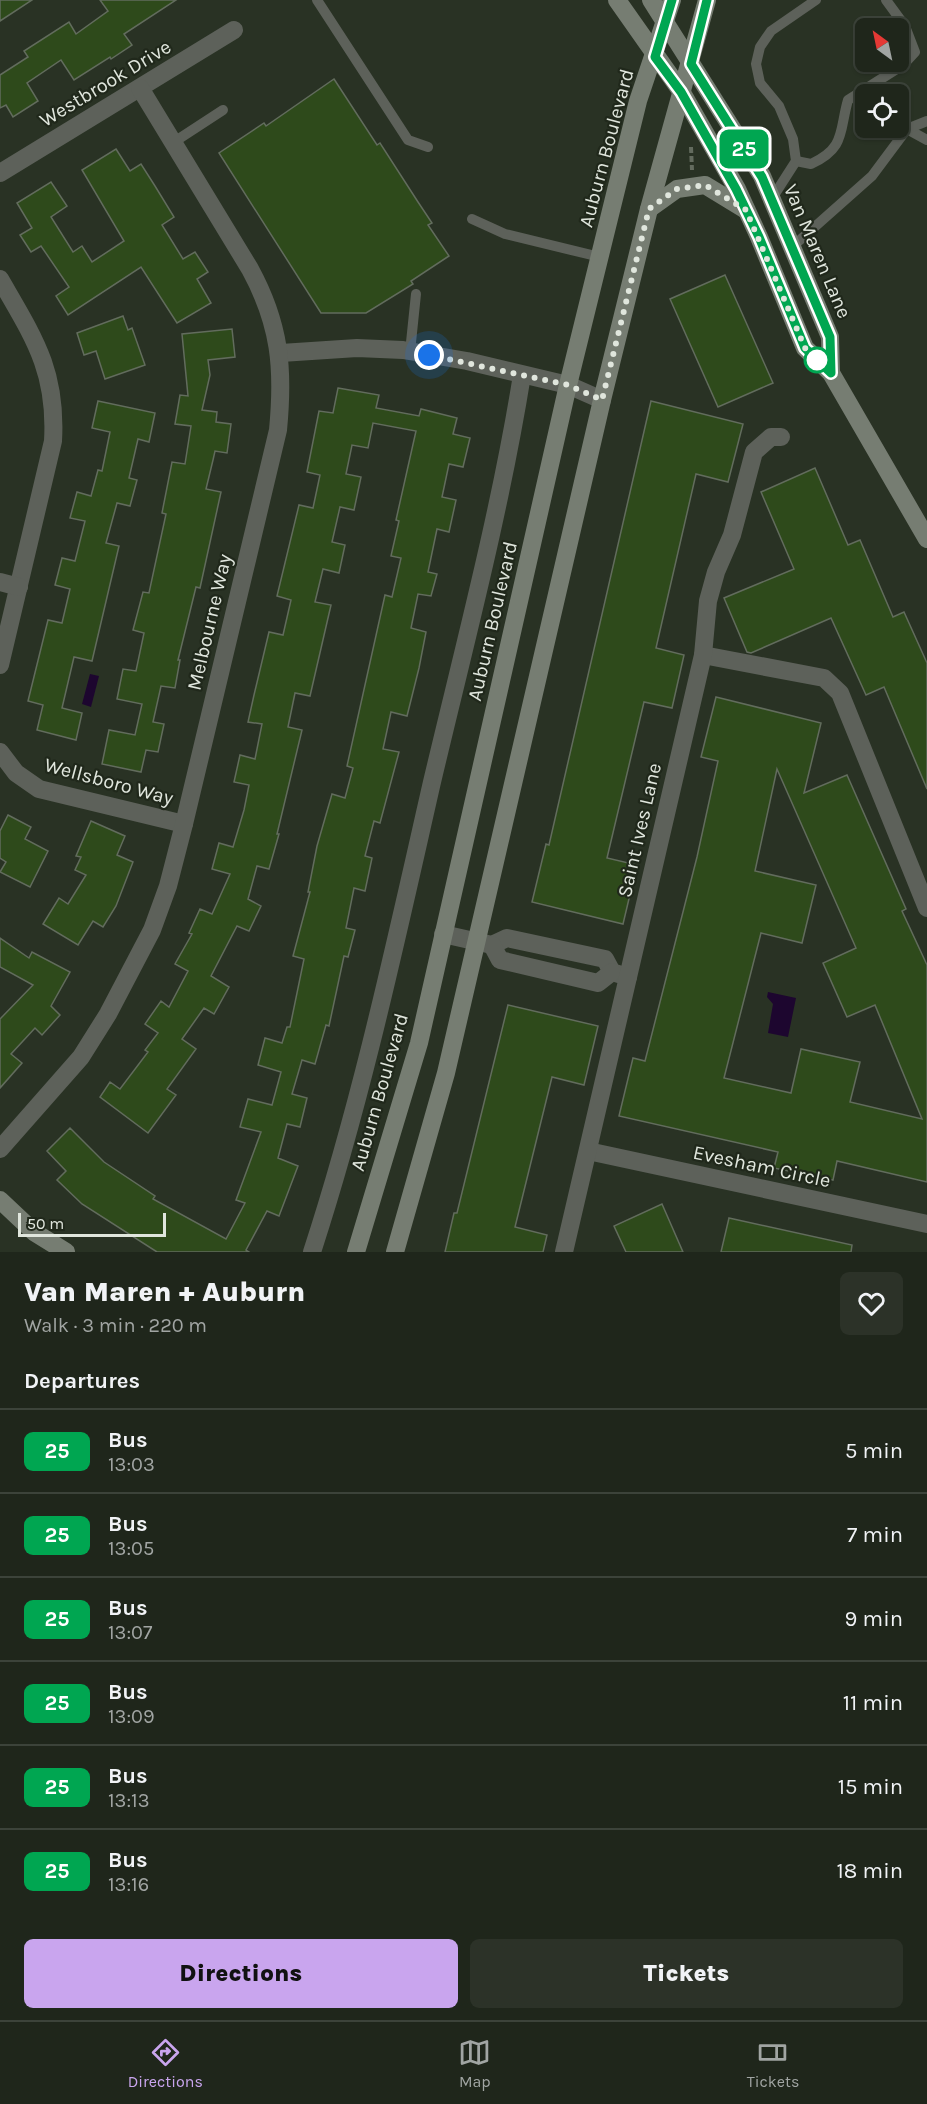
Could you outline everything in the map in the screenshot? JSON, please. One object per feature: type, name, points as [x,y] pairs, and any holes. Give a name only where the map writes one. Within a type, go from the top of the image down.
[{"type":"main road","name":"Van Maren Lane","points":[[617,0],[681,92],[746,210],[805,348],[831,373],[927,539]]},
{"type":"main road","name":"Van Maren Lane","points":[[651,0],[665,26],[762,177],[830,337],[831,373]]},
{"type":"main road","name":"Auburn Boulevard","points":[[356,1252],[419,1043],[568,385],[638,101],[655,57],[672,0]]},
{"type":"main road","points":[[395,1252],[484,943],[602,400],[649,209],[707,0]]},
{"type":"main road","points":[[649,209],[677,189],[705,185],[746,210]]},
{"type":"main road","points":[[0,1200],[34,1232],[66,1252]]},
{"type":"street","name":"Westbrook Drive","points":[[0,173],[234,30]]},
{"type":"street","name":"Melbourne Way","points":[[0,1149],[81,1057],[108,1014],[152,930],[168,886],[184,824],[278,430],[282,396],[281,353],[258,284],[140,88]]},
{"type":"street","points":[[0,279],[43,357],[55,413],[53,441],[0,665]]},
{"type":"street","points":[[281,353],[357,348],[410,352],[467,361],[568,385],[602,400]]},
{"type":"street","points":[[312,1252],[341,1165],[407,894],[490,534],[522,375]]},
{"type":"street","name":"Saint Ives Lane","points":[[564,1252],[588,1151],[620,974],[703,655],[708,601],[716,572],[732,535],[754,452],[771,437],[781,438]]},
{"type":"street","points":[[0,582],[19,587]]},
{"type":"street","points":[[703,655],[824,678],[840,693],[927,908]]},
{"type":"street","name":"Wellsboro Way","points":[[0,752],[16,774],[39,789],[184,824]]},
{"type":"street","points":[[443,934],[484,943],[500,960],[598,983],[620,974]]},
{"type":"street","name":"Evesham Circle","points":[[588,1151],[927,1224]]},
{"type":"lane","points":[[317,0],[408,140],[428,147]]},
{"type":"lane","points":[[771,200],[796,162],[793,139],[779,106],[760,83],[756,64],[760,47],[771,32],[816,0]]},
{"type":"lane","points":[[796,162],[811,164],[834,150],[843,132],[848,100],[903,65],[915,52],[905,26],[886,0]]},
{"type":"lane","points":[[174,142],[223,110]]},
{"type":"lane","points":[[909,128],[927,121]]},
{"type":"lane","points":[[909,130],[927,140]]},
{"type":"lane","points":[[792,247],[872,176],[900,138]]},
{"type":"lane","points":[[472,219],[505,234],[600,257]]},
{"type":"lane","points":[[410,352],[416,294]]},
{"type":"path","points":[[690,141],[693,173]]},
{"type":"shaded area","points":[[90,674],[99,676],[91,707],[82,704]]},
{"type":"shaded area","points":[[768,992],[796,998],[788,1037],[768,1033],[773,1004],[767,997]]},
{"type":"building","points":[[0,0],[32,0],[0,21]]},
{"type":"building","points":[[100,0],[176,0],[124,34],[132,45],[111,59],[110,57],[74,80],[61,60],[27,83],[38,101],[13,117],[6,105],[0,108],[0,75],[28,57],[24,51],[69,22],[76,34],[108,11]]},
{"type":"building","points":[[334,79],[377,145],[380,143],[432,223],[428,225],[449,256],[411,281],[413,284],[366,313],[321,313],[219,153],[264,123],[266,126]]},
{"type":"building","points":[[116,149],[130,171],[141,164],[174,217],[162,225],[183,259],[195,252],[208,272],[197,279],[211,303],[177,323],[141,267],[68,315],[56,296],[69,287],[41,246],[31,252],[20,235],[32,228],[17,203],[51,182],[67,206],[51,217],[73,252],[82,246],[92,262],[124,241],[82,170]]},
{"type":"building","points":[[725,275],[773,383],[718,407],[670,299]]},
{"type":"building","points":[[123,316],[128,330],[132,328],[145,365],[105,379],[96,351],[84,355],[77,333]]},
{"type":"building","points":[[232,329],[235,357],[208,360],[210,375],[202,410],[217,412],[216,422],[231,424],[227,453],[215,451],[206,489],[221,492],[200,588],[196,587],[178,660],[180,660],[175,688],[161,686],[153,722],[164,724],[158,752],[146,750],[141,772],[102,764],[109,730],[135,735],[142,704],[117,699],[123,669],[136,671],[144,633],[133,630],[143,592],[149,593],[166,514],[162,513],[172,462],[185,464],[191,426],[175,424],[180,395],[188,396],[182,334]]},
{"type":"building","points":[[338,388],[379,395],[376,408],[419,416],[421,409],[457,418],[453,434],[470,438],[463,467],[449,464],[442,497],[456,500],[449,532],[437,529],[428,572],[437,574],[431,596],[418,594],[411,628],[426,632],[407,716],[391,712],[383,749],[399,752],[380,823],[374,821],[365,856],[372,858],[365,891],[354,888],[346,928],[355,930],[348,957],[344,956],[329,1026],[326,1025],[315,1064],[302,1060],[292,1094],[307,1098],[300,1127],[287,1124],[278,1158],[298,1166],[279,1216],[267,1211],[246,1250],[249,1252],[157,1252],[82,1204],[57,1180],[66,1171],[47,1151],[70,1128],[104,1162],[155,1196],[153,1199],[226,1239],[245,1203],[236,1200],[261,1132],[240,1127],[248,1099],[272,1105],[281,1072],[258,1065],[265,1038],[282,1043],[287,1027],[290,1027],[304,959],[293,956],[310,892],[308,892],[317,846],[332,794],[345,798],[353,768],[347,766],[385,595],[392,597],[401,558],[391,556],[399,521],[396,520],[416,431],[373,423],[368,448],[352,445],[346,474],[361,477],[354,510],[340,507],[332,542],[345,545],[339,573],[323,569],[315,602],[331,605],[310,696],[295,693],[288,727],[302,730],[277,834],[279,834],[269,869],[257,866],[248,899],[261,906],[249,931],[237,926],[211,976],[229,987],[214,1014],[204,1008],[182,1039],[196,1049],[167,1089],[176,1095],[148,1133],[100,1097],[110,1082],[120,1089],[148,1052],[145,1050],[158,1033],[145,1024],[161,1001],[169,1007],[188,971],[175,964],[192,934],[189,933],[200,909],[212,914],[230,874],[212,869],[219,843],[233,847],[244,810],[249,785],[234,782],[240,755],[255,759],[262,724],[248,722],[254,695],[269,632],[283,635],[291,600],[277,596],[299,505],[313,508],[320,475],[307,472],[319,411],[333,413]]},
{"type":"building","points":[[98,401],[155,413],[149,442],[138,439],[129,478],[137,480],[130,506],[117,503],[106,543],[119,546],[92,661],[74,657],[62,708],[82,713],[76,740],[37,730],[43,705],[28,701],[48,620],[62,623],[70,589],[55,585],[62,558],[75,561],[85,521],[70,518],[77,492],[91,496],[98,470],[102,471],[110,432],[92,428]]},
{"type":"building","points":[[651,401],[743,424],[728,482],[696,474],[656,648],[684,655],[672,708],[644,702],[607,858],[637,865],[623,924],[532,902],[546,844],[549,845]]},
{"type":"building","points":[[815,468],[848,545],[860,540],[893,617],[904,612],[927,663],[927,789],[884,687],[866,695],[831,618],[751,653],[747,652],[724,598],[794,569],[761,492]]},
{"type":"building","points":[[716,697],[821,723],[804,793],[847,775],[906,909],[902,911],[927,965],[927,1182],[837,1161],[833,1180],[774,1168],[778,1152],[619,1116],[633,1058],[645,1061],[697,857],[718,761],[701,757]],"holes":[[[777,769],[856,948],[823,963],[847,1017],[875,1005],[922,1119],[850,1102],[860,1062],[801,1049],[791,1093],[724,1078],[761,933],[802,943],[816,885],[755,871]]]},
{"type":"building","points":[[8,815],[31,827],[25,839],[48,851],[30,887],[0,872],[6,862],[0,858],[0,831]]},
{"type":"building","points":[[91,821],[125,836],[117,855],[133,862],[116,906],[103,927],[93,921],[78,945],[43,924],[59,898],[68,904],[86,875],[75,870],[81,857],[76,856]]},
{"type":"building","points":[[0,938],[29,958],[32,952],[70,972],[51,1006],[60,1015],[42,1035],[35,1028],[11,1054],[22,1063],[0,1088],[0,1019],[33,985],[0,967]]},
{"type":"building","points":[[508,1005],[598,1026],[584,1085],[552,1077],[515,1227],[547,1235],[543,1252],[445,1252],[454,1213],[457,1213]]},
{"type":"building","points":[[662,1204],[683,1252],[626,1252],[614,1226]]},
{"type":"building","points":[[729,1218],[852,1245],[851,1252],[721,1252]]},
{"type":"bus line","name":"25","points":[[672,0],[655,57],[681,92],[736,189],[759,237],[805,348],[831,373],[830,337],[762,177],[691,64],[707,0]]},
{"type":"route","points":[[429,355],[467,361],[568,385],[602,400],[649,209],[677,189],[705,185],[746,210],[805,348],[817,360]]}]
